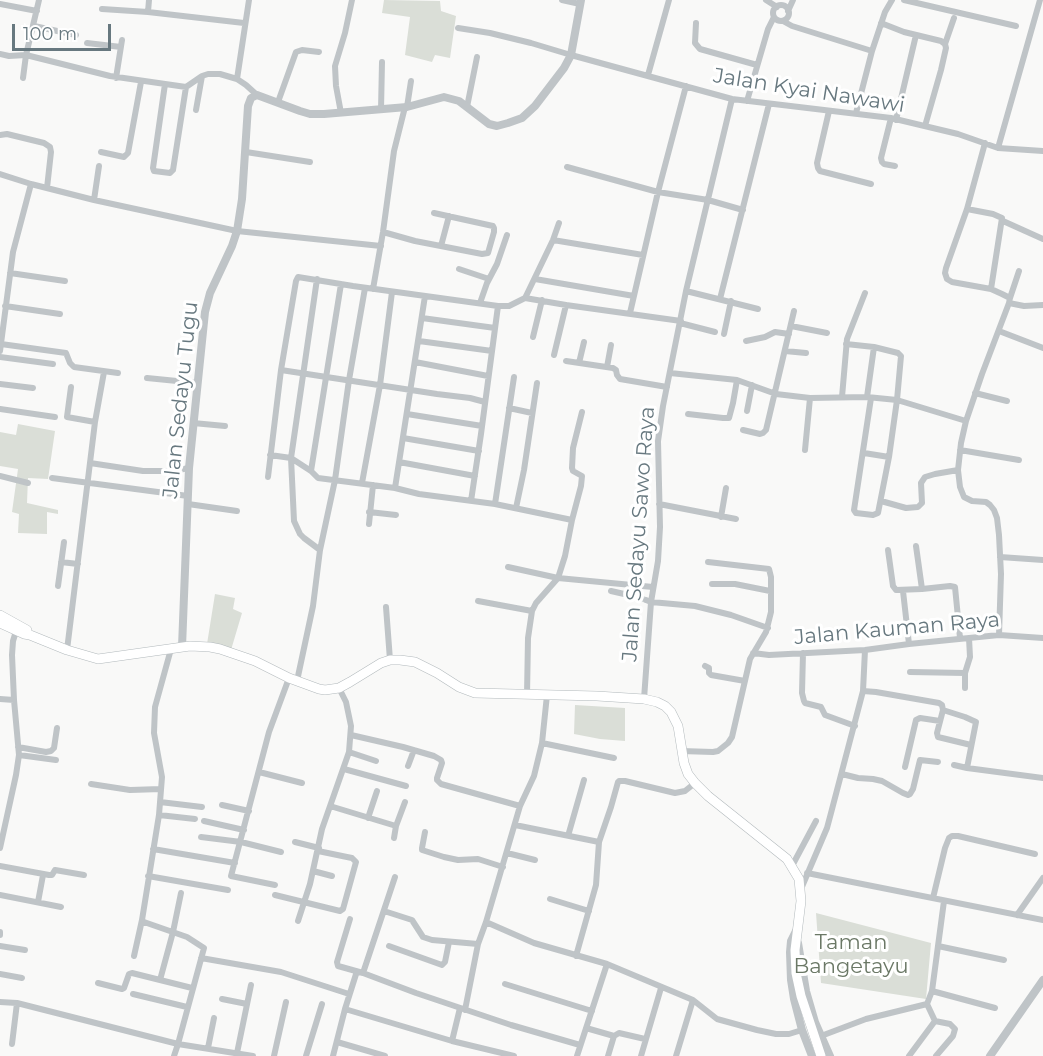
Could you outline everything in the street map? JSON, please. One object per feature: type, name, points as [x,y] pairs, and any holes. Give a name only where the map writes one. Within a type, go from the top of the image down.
[{"type":"main road","points":[[0,615],[17,628]]},
{"type":"main road","points":[[0,623],[26,629],[30,635],[67,650],[98,659],[182,647],[199,646],[220,649],[325,690],[339,688],[381,663],[390,660],[408,660],[470,692],[644,699],[665,706],[678,726],[681,751],[688,774],[708,796],[782,854],[799,879],[801,901],[795,950],[796,973],[801,996],[821,1056]]},
{"type":"street","points":[[23,78],[39,0]]},
{"type":"street","points":[[148,12],[149,0]]},
{"type":"street","points":[[237,79],[249,0]]},
{"type":"street","points":[[341,113],[335,66],[352,0]]},
{"type":"street","points":[[0,54],[26,55],[116,78],[186,87],[201,76],[220,74],[237,79],[257,95],[310,114],[406,107],[444,97],[466,107],[493,126],[522,117],[535,106],[571,56],[581,2],[562,0]]},
{"type":"street","points":[[648,75],[669,0]]},
{"type":"street","points":[[766,0],[789,11]]},
{"type":"street","points":[[783,21],[789,16],[793,0]]},
{"type":"street","points":[[856,113],[872,51],[881,23],[892,0]]},
{"type":"street","points":[[904,0],[1016,26]]},
{"type":"street","points":[[998,148],[1039,14],[1040,0]]},
{"type":"street","points":[[0,4],[37,11]]},
{"type":"street","points":[[747,101],[768,29],[777,7]]},
{"type":"street","points":[[102,9],[244,23]]},
{"type":"street","points":[[774,17],[792,26],[872,51]]},
{"type":"street","points":[[925,126],[944,58],[945,44],[954,18]]},
{"type":"street","points":[[696,23],[695,43],[700,49],[757,65]]},
{"type":"street","points":[[881,23],[945,44]]},
{"type":"street","points":[[34,26],[76,34]]},
{"type":"street","name":"Jalan Kyai Nawawi","points":[[458,28],[501,35],[732,99],[894,119],[958,134],[998,148],[1043,151]]},
{"type":"street","points":[[895,166],[882,162],[881,158],[894,119],[916,35]]},
{"type":"street","points":[[87,43],[122,43],[116,78]]},
{"type":"street","points":[[278,102],[296,52],[302,50],[319,52]]},
{"type":"street","points":[[466,107],[477,57]]},
{"type":"street","points":[[381,110],[382,62]]},
{"type":"street","points":[[196,110],[201,76]]},
{"type":"street","points":[[373,289],[393,151],[411,81]]},
{"type":"street","points":[[101,152],[124,157],[129,153],[141,82]]},
{"type":"street","points":[[165,84],[153,166],[156,171],[170,173],[173,172],[186,87]]},
{"type":"street","points":[[630,313],[657,192],[686,87]]},
{"type":"street","name":"Jalan Sedayu Tugu","points":[[182,647],[189,468],[207,303],[237,231],[246,152],[248,106],[251,98],[257,95]]},
{"type":"street","name":"Jalan Sedayu Sawo Raya","points":[[644,699],[648,601],[658,561],[660,527],[658,441],[663,406],[686,291],[732,99]]},
{"type":"street","points":[[720,299],[769,104]]},
{"type":"street","points":[[829,111],[817,163],[818,168],[820,171],[872,184]]},
{"type":"street","points":[[0,135],[7,134],[44,143],[50,147],[48,188]]},
{"type":"street","points":[[985,143],[967,209],[946,268],[946,276],[952,282],[991,290],[1009,301],[1024,306],[1043,305]]},
{"type":"street","points":[[246,152],[310,162]]},
{"type":"street","points":[[94,200],[99,166]]},
{"type":"street","points":[[567,167],[657,192],[708,200],[743,210]]},
{"type":"street","points":[[0,174],[94,200],[237,231],[381,246]]},
{"type":"street","points":[[0,351],[16,240],[31,184]]},
{"type":"street","points":[[967,209],[998,216],[1003,221],[1043,238]]},
{"type":"street","points":[[383,232],[441,246],[486,254],[488,252],[494,232],[493,226],[434,213]]},
{"type":"street","points":[[441,246],[449,216]]},
{"type":"street","points":[[991,290],[1003,221]]},
{"type":"street","points":[[267,477],[281,370],[298,277],[498,306],[514,304],[525,298],[536,279],[559,223]]},
{"type":"street","points":[[480,303],[507,235]]},
{"type":"street","points":[[553,240],[643,255]]},
{"type":"street","points":[[459,269],[489,279]]},
{"type":"street","points":[[999,635],[1001,574],[997,518],[992,507],[986,502],[972,501],[964,497],[958,470],[966,421],[1019,271]]},
{"type":"street","points":[[10,273],[65,281]]},
{"type":"street","points":[[317,279],[291,458],[294,521],[304,538],[320,550]]},
{"type":"street","points":[[536,279],[634,296]]},
{"type":"street","points":[[311,471],[341,284]]},
{"type":"street","points":[[275,885],[231,876],[269,732],[293,679],[313,606],[320,550],[335,480],[365,288]]},
{"type":"street","points":[[362,483],[380,386],[392,291]]},
{"type":"street","points":[[686,291],[758,309]]},
{"type":"street","points":[[842,397],[846,344],[865,293]]},
{"type":"street","points":[[395,488],[425,296]]},
{"type":"street","points":[[525,298],[681,322],[715,332]]},
{"type":"street","points":[[533,337],[542,300]]},
{"type":"street","points":[[724,334],[731,302]]},
{"type":"street","points":[[554,355],[566,305]]},
{"type":"street","points":[[5,306],[60,314]]},
{"type":"street","points":[[471,501],[498,306]]},
{"type":"street","points":[[743,430],[760,434],[765,432],[776,394],[794,311]]},
{"type":"street","points":[[422,318],[495,328]]},
{"type":"street","points":[[791,326],[827,333]]},
{"type":"street","points":[[746,341],[765,338],[776,332],[789,334]]},
{"type":"street","points":[[999,332],[1043,348]]},
{"type":"street","points":[[419,341],[492,351]]},
{"type":"street","points":[[579,363],[584,342]]},
{"type":"street","points":[[1,344],[66,353],[74,367],[118,373]]},
{"type":"street","points":[[846,344],[874,346],[901,356],[897,400],[881,501],[878,513],[870,515],[854,511],[864,453],[874,346]]},
{"type":"street","points":[[607,367],[611,345]]},
{"type":"street","points":[[785,351],[806,353]]},
{"type":"street","points":[[0,357],[53,364]]},
{"type":"street","points":[[566,361],[607,367],[616,370],[620,379],[667,387]]},
{"type":"street","points":[[415,362],[488,376]]},
{"type":"street","points":[[281,370],[485,402]]},
{"type":"street","points":[[67,650],[95,422],[104,372]]},
{"type":"street","points":[[670,373],[737,380],[776,394],[810,398],[897,400],[966,421]]},
{"type":"street","points":[[495,504],[514,377]]},
{"type":"street","points":[[147,378],[197,383]]},
{"type":"street","points":[[688,414],[729,418],[737,380]]},
{"type":"street","points":[[516,508],[537,383]]},
{"type":"street","points":[[0,384],[33,388]]},
{"type":"street","points":[[747,411],[752,385]]},
{"type":"street","points":[[71,387],[67,417],[95,422]]},
{"type":"street","points":[[975,393],[1006,401]]},
{"type":"street","points":[[805,450],[810,398]]},
{"type":"street","points":[[509,408],[532,413]]},
{"type":"street","points":[[0,409],[55,417]]},
{"type":"street","points":[[527,695],[528,638],[532,611],[536,603],[558,578],[582,481],[581,474],[573,471],[572,468],[573,448],[582,412]]},
{"type":"street","points":[[407,414],[482,426]]},
{"type":"street","points":[[193,423],[225,426]]},
{"type":"street","points":[[403,438],[479,451]]},
{"type":"street","points":[[960,450],[1019,460]]},
{"type":"street","points":[[864,453],[889,457]]},
{"type":"street","points":[[270,455],[291,458],[318,478],[373,484],[434,496],[495,504],[572,520]]},
{"type":"street","points":[[399,462],[475,476]]},
{"type":"street","points":[[90,463],[143,471],[174,471],[189,468]]},
{"type":"street","points":[[881,501],[906,507],[918,507],[922,503],[921,483],[925,477],[958,470]]},
{"type":"street","points":[[0,476],[28,483]]},
{"type":"street","points":[[52,478],[88,482],[188,500],[237,512]]},
{"type":"street","points":[[369,524],[373,484]]},
{"type":"street","points":[[721,517],[726,488]]},
{"type":"street","points":[[659,504],[736,519]]},
{"type":"street","points":[[369,512],[396,515]]},
{"type":"street","points":[[58,586],[64,542]]},
{"type":"street","points":[[916,546],[922,589]]},
{"type":"street","points":[[888,550],[893,586],[896,590],[955,587],[960,638]]},
{"type":"street","points":[[1000,557],[1043,560]]},
{"type":"street","points":[[61,562],[78,564]]},
{"type":"street","points":[[681,751],[713,752],[728,743],[735,729],[753,653],[768,628],[771,612],[770,570],[708,562]]},
{"type":"street","points":[[508,567],[558,578],[653,587]]},
{"type":"street","points":[[712,584],[735,584],[770,591]]},
{"type":"street","points":[[611,591],[633,596]]},
{"type":"street","points":[[903,591],[909,644]]},
{"type":"street","points":[[478,600],[532,611]]},
{"type":"street","points":[[648,601],[695,606],[768,628]]},
{"type":"street","points":[[386,607],[390,660]]},
{"type":"street","points":[[0,846],[19,751],[12,655],[17,628]]},
{"type":"street","name":"Jalan Kauman Raya","points":[[753,653],[769,655],[865,650],[999,635],[1043,638]]},
{"type":"street","points":[[965,688],[965,673],[970,657],[969,638]]},
{"type":"street","points":[[134,956],[159,815],[162,771],[155,741],[154,707],[171,649]]},
{"type":"street","points":[[800,890],[827,828],[855,726],[863,691],[865,650]]},
{"type":"street","points":[[803,653],[802,693],[805,703],[821,707],[825,715],[855,726]]},
{"type":"street","points":[[705,666],[709,668],[711,675],[745,681]]},
{"type":"street","points":[[910,672],[965,673]]},
{"type":"street","points":[[298,921],[313,871],[322,829],[349,752],[351,726],[346,702],[339,688]]},
{"type":"street","points":[[863,691],[939,703],[943,710],[938,737],[972,745]]},
{"type":"street","points":[[452,1041],[463,1009],[478,944],[520,806],[534,776],[543,743],[548,695]]},
{"type":"street","points":[[0,699],[14,700]]},
{"type":"street","points":[[943,710],[976,722],[967,768]]},
{"type":"street","points":[[905,767],[916,720],[920,718],[940,721]]},
{"type":"street","points":[[19,751],[51,751],[54,748],[57,728]]},
{"type":"street","points":[[351,735],[434,756],[442,761],[437,778],[441,784],[520,806]]},
{"type":"street","points":[[543,743],[614,758]]},
{"type":"street","points":[[408,766],[414,750]]},
{"type":"street","points":[[19,751],[56,760]]},
{"type":"street","points":[[349,752],[376,761]]},
{"type":"street","points":[[842,774],[882,781],[908,795],[913,789],[920,760],[938,762]]},
{"type":"street","points":[[954,765],[1043,778]]},
{"type":"street","points":[[344,769],[406,786]]},
{"type":"street","points":[[259,772],[302,783]]},
{"type":"street","points":[[568,836],[584,780]]},
{"type":"street","points":[[576,956],[596,885],[599,842],[619,781],[675,793],[685,791],[695,783]]},
{"type":"street","points":[[91,784],[130,790],[161,789]]},
{"type":"street","points":[[368,818],[377,791]]},
{"type":"street","points":[[160,802],[202,807]]},
{"type":"street","points":[[394,838],[405,802]]},
{"type":"street","points":[[222,805],[249,811]]},
{"type":"street","points":[[330,806],[396,826]]},
{"type":"street","points":[[159,815],[195,819]]},
{"type":"street","points":[[204,821],[244,830]]},
{"type":"street","points":[[792,866],[816,821]]},
{"type":"street","points":[[515,825],[599,842]]},
{"type":"street","points":[[425,832],[422,850],[458,860],[478,859],[503,867]]},
{"type":"street","points":[[933,898],[947,841],[951,836],[1035,854]]},
{"type":"street","points":[[201,837],[281,852]]},
{"type":"street","points":[[275,895],[344,909],[356,862],[352,858],[295,842]]},
{"type":"street","points":[[153,849],[235,863]]},
{"type":"street","points":[[507,853],[535,860]]},
{"type":"street","points":[[0,866],[51,875],[55,870],[84,875]]},
{"type":"street","points":[[313,871],[332,876]]},
{"type":"street","points":[[807,873],[1043,920]]},
{"type":"street","points":[[38,902],[43,874]]},
{"type":"street","points":[[148,876],[228,891]]},
{"type":"street","points":[[333,1056],[350,994],[384,911],[395,877]]},
{"type":"street","points":[[1017,915],[1043,878]]},
{"type":"street","points":[[160,980],[181,893]]},
{"type":"street","points":[[0,895],[61,907]]},
{"type":"street","points":[[550,899],[589,912]]},
{"type":"street","points":[[935,1021],[927,1004],[932,991],[944,901]]},
{"type":"street","points":[[384,911],[412,920],[423,937],[432,940],[478,944]]},
{"type":"street","points":[[350,919],[337,962],[338,966],[511,1025],[580,1045]]},
{"type":"street","points":[[142,920],[187,937],[204,948],[174,1056]]},
{"type":"street","points":[[486,922],[534,943],[607,964],[693,1000],[717,1019],[782,1035],[802,1030]]},
{"type":"street","points":[[797,929],[791,941],[789,967],[802,1030],[812,1056]]},
{"type":"street","points":[[797,929],[806,991],[830,1056]]},
{"type":"street","points":[[389,946],[442,965],[445,962],[449,942]]},
{"type":"street","points":[[0,946],[25,950]]},
{"type":"street","points":[[938,946],[1004,960]]},
{"type":"street","points":[[202,958],[281,972],[350,994]]},
{"type":"street","points":[[577,1056],[607,964]]},
{"type":"street","points":[[98,983],[122,989],[129,974],[132,973],[192,988]]},
{"type":"street","points":[[0,974],[22,978]]},
{"type":"street","points":[[990,1056],[1043,981]]},
{"type":"street","points":[[505,984],[592,1011]]},
{"type":"street","points":[[240,1054],[251,985]]},
{"type":"street","points":[[641,1056],[661,988]]},
{"type":"street","points":[[932,991],[995,1008]]},
{"type":"street","points":[[133,994],[188,1007]]},
{"type":"street","points":[[222,999],[247,1004]]},
{"type":"street","points":[[676,1056],[693,1000]]},
{"type":"street","points":[[0,1002],[17,1003],[178,1044],[253,1056]]},
{"type":"street","points":[[273,1056],[286,1002]]},
{"type":"street","points":[[12,1044],[17,1003]]},
{"type":"street","points":[[306,1056],[322,1004]]},
{"type":"street","points":[[821,1036],[866,1019],[927,1004]]},
{"type":"street","points":[[345,1009],[452,1041],[514,1056]]},
{"type":"street","points":[[208,1048],[214,1018]]},
{"type":"street","points":[[909,1056],[935,1021]]},
{"type":"street","points":[[935,1021],[950,1024],[955,1029],[953,1036],[936,1056]]},
{"type":"street","points":[[586,1028],[614,1036]]},
{"type":"street","points":[[608,1056],[614,1036],[619,1033],[645,1040]]},
{"type":"street","points":[[337,1042],[385,1056]]},
{"type":"green space","points":[[384,0],[440,1],[441,11],[456,16],[450,58],[435,55],[432,62],[405,55],[410,17],[382,13]]},
{"type":"green space","points":[[18,424],[55,431],[48,479],[28,478],[27,503],[58,510],[58,514],[47,512],[47,534],[18,533],[19,514],[12,512],[18,469],[0,466],[0,432],[16,435]]},
{"type":"green space","points":[[215,594],[235,598],[233,609],[242,613],[231,650],[207,644]]},
{"type":"green space","points":[[575,705],[625,708],[625,741],[574,734]]},
{"type":"green space","name":"Taman Bangetayu","points":[[816,913],[931,943],[926,999],[821,983]]},
{"type":"tunnel","points":[[633,596],[646,600]]}]
